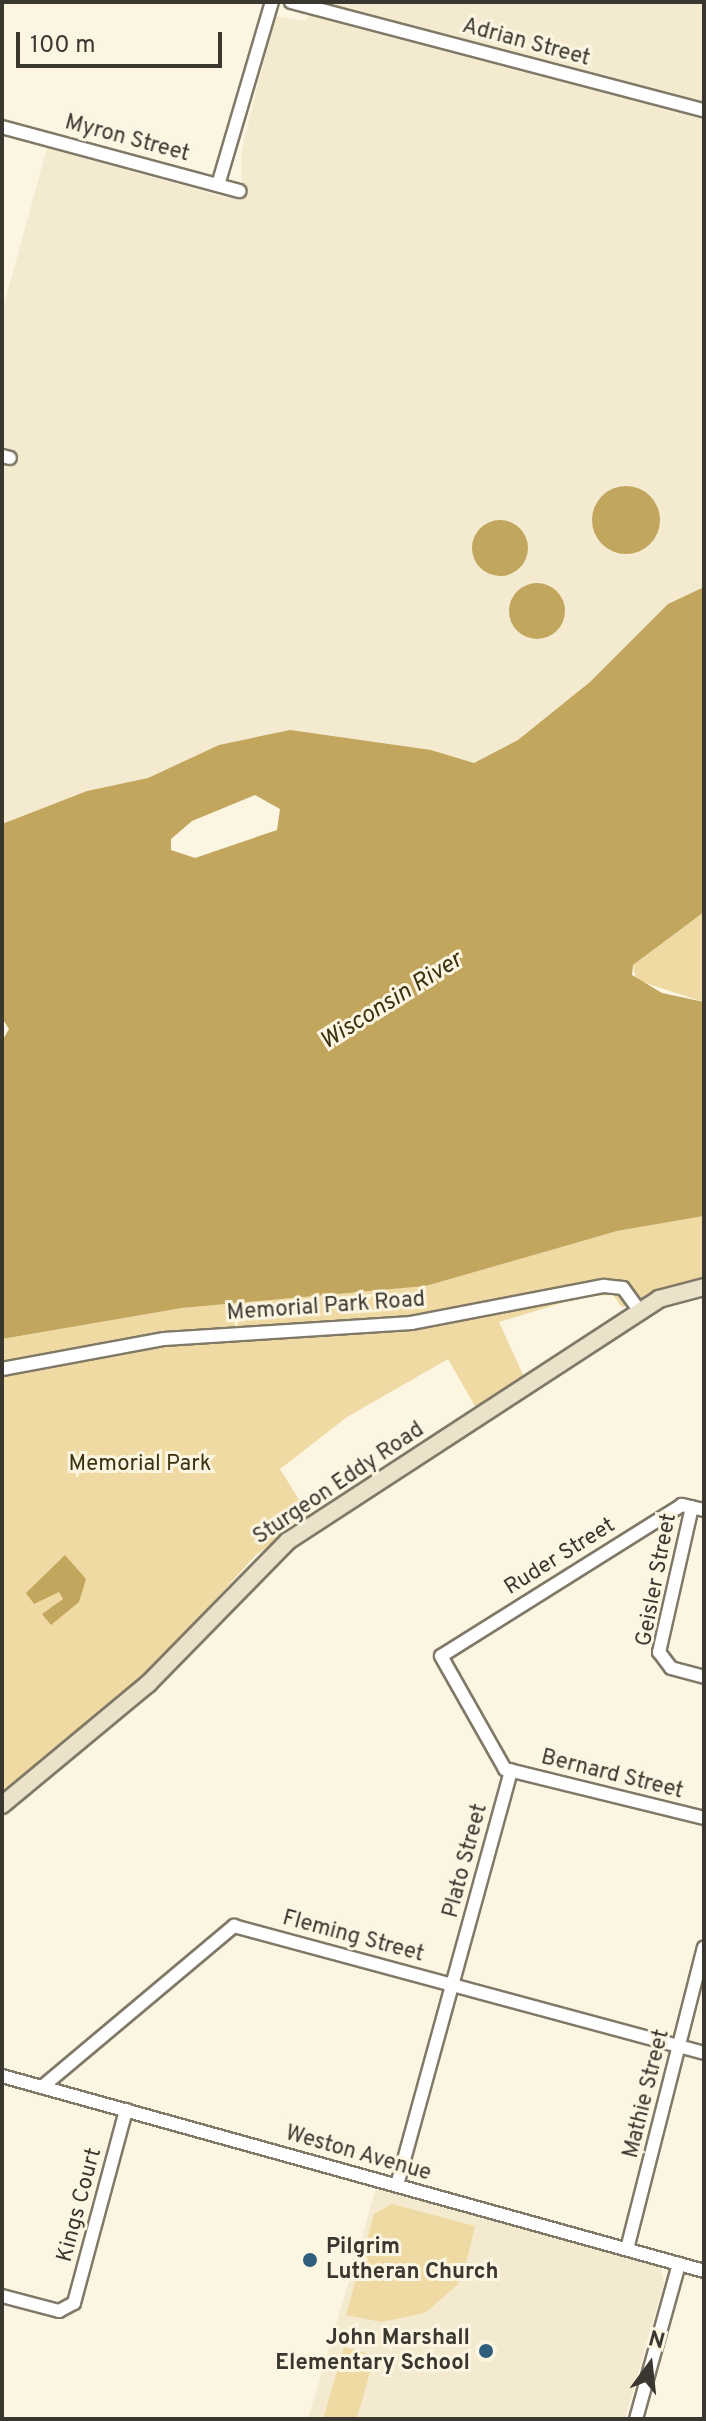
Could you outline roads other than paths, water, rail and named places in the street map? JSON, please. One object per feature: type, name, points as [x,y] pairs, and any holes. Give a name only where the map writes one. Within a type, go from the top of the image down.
[{"type":"street","points":[[218,185],[272,2]]},
{"type":"street","name":"Adrian Street","points":[[291,2],[704,110]]},
{"type":"street","name":"Myron Street","points":[[2,127],[240,191]]},
{"type":"street","name":"Memorial Park Road","points":[[2,1369],[164,1339],[411,1323],[604,1286],[626,1290],[640,1311]]},
{"type":"street","name":"Sturgeon Eddy Road","points":[[2,1805],[148,1684],[288,1541],[640,1311],[671,1293],[704,1287]]},
{"type":"street","name":"Ruder Street","points":[[511,1770],[498,1761],[441,1656],[654,1521],[698,1508]]},
{"type":"street","name":"Geisler Street","points":[[698,1508],[661,1660],[704,1677]]},
{"type":"street","name":"Bernard Street","points":[[511,1770],[704,1818]]},
{"type":"street","name":"Plato Street","points":[[397,2185],[511,1770]]},
{"type":"street","name":"Fleming Street","points":[[42,2087],[234,1926],[704,2053]]},
{"type":"street","name":"Mathie Street","points":[[627,2249],[704,1948]]},
{"type":"street","name":"Weston Avenue","points":[[2,2076],[704,2271]]},
{"type":"street","name":"Kings Court","points":[[2,2296],[70,2309],[126,2110]]},
{"type":"street","points":[[636,2419],[679,2264]]},
{"type":"water","points":[[619,486],[633,486],[645,491],[655,501],[660,520],[655,539],[645,549],[633,554],[619,554],[607,549],[597,539],[592,527],[592,513],[597,501],[607,491]]},
{"type":"water","points":[[500,520],[520,528],[528,548],[520,568],[500,576],[480,568],[472,548],[480,528]]},
{"type":"water","points":[[537,583],[557,591],[565,611],[557,631],[537,639],[517,631],[509,611],[517,591]]},
{"type":"water","name":"Wisconsin River","points":[[704,587],[704,912],[633,965],[632,975],[662,993],[704,1002],[704,1216],[617,1231],[426,1286],[182,1308],[2,1339],[2,1041],[9,1029],[2,1018],[2,824],[87,791],[148,778],[219,745],[290,730],[431,750],[474,763],[518,740],[590,682],[668,604]],"holes":[[[255,795],[280,809],[277,830],[195,858],[171,850],[171,839],[192,821]]]},
{"type":"water","points":[[65,1555],[86,1579],[79,1602],[51,1625],[42,1614],[63,1599],[59,1592],[34,1604],[26,1593]]},
{"type":"place","name":"Pilgrim Lutheran Church","points":[[310,2260]]},
{"type":"place","name":"John Marshall Elementary School","points":[[486,2351]]},
{"type":"park label","name":"Memorial Park","points":[[140,1465]]}]
